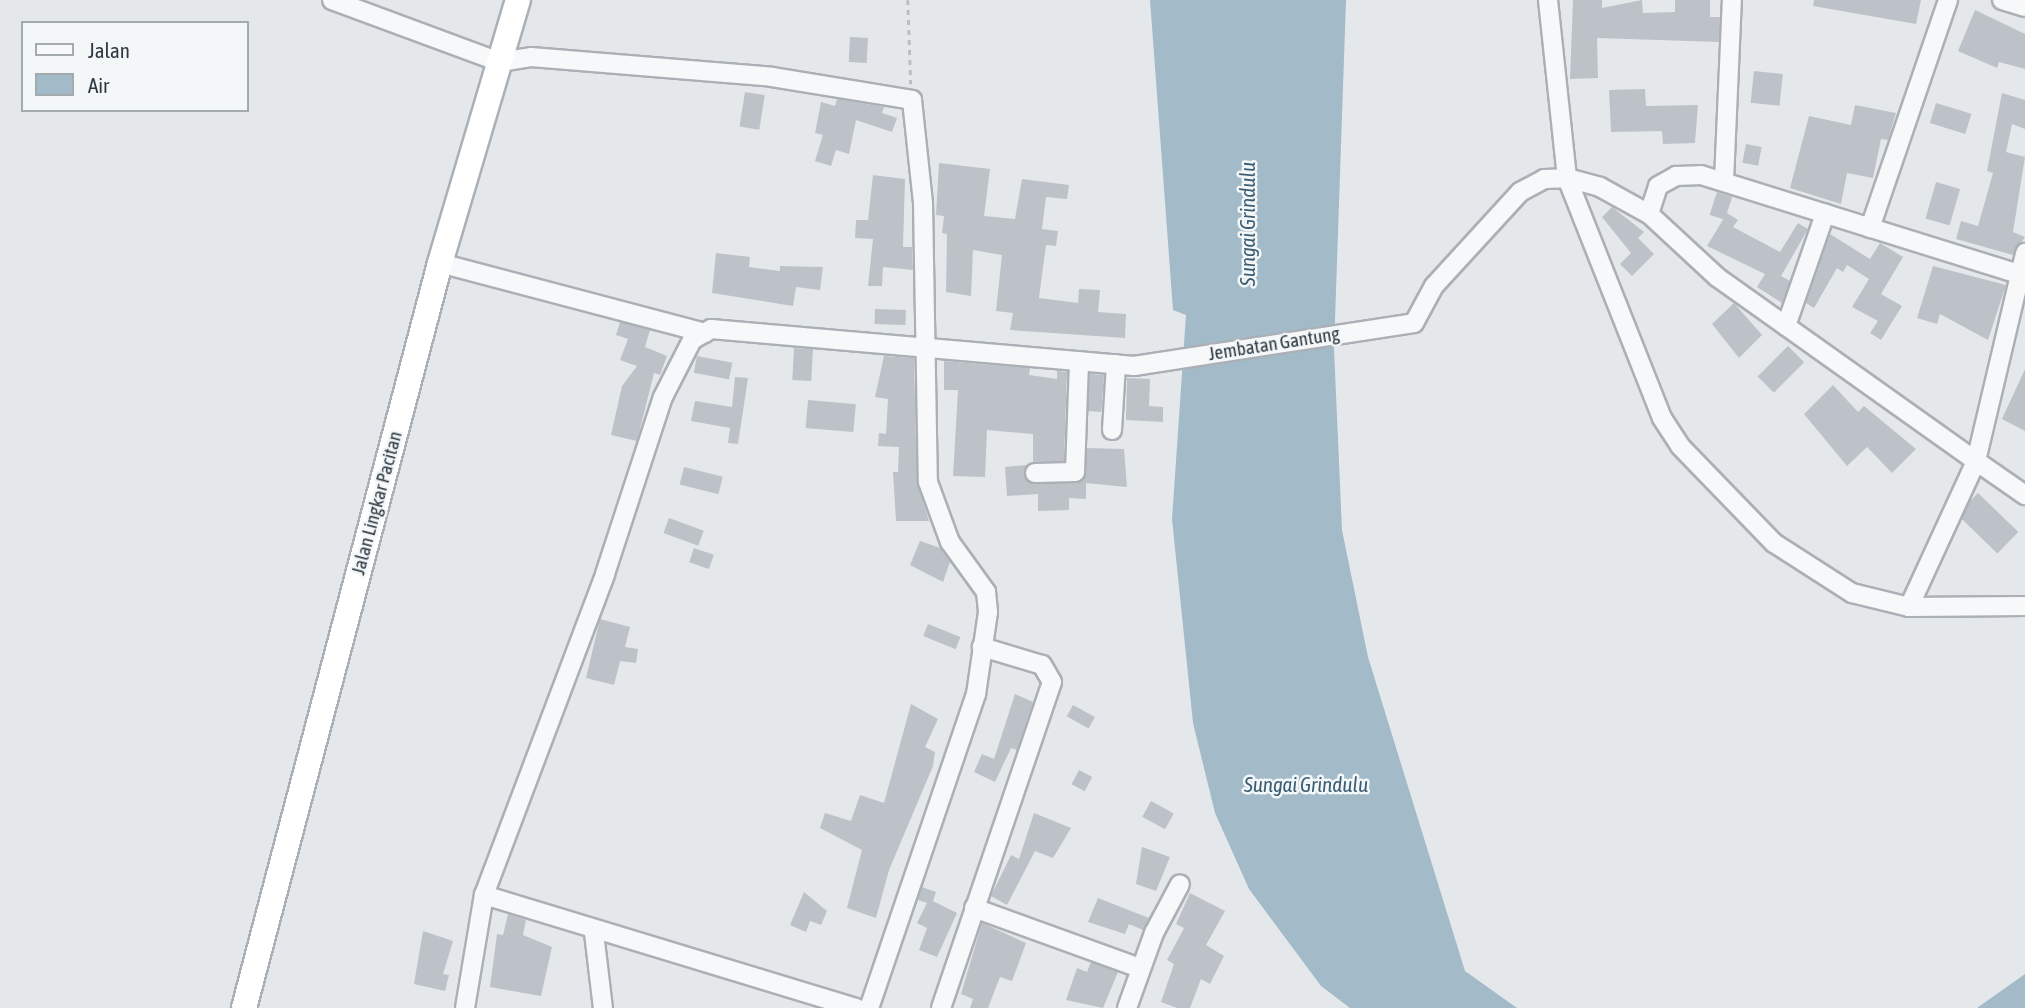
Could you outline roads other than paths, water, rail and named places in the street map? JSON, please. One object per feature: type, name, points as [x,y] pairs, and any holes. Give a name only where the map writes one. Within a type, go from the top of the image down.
[{"type":"highway","name":"Jalan Lingkar Pacitan","points":[[244,1008],[440,263],[518,0]]},
{"type":"street","points":[[332,0],[500,62],[531,57],[772,77],[912,100],[923,203],[922,349],[928,482],[950,542],[986,592],[976,694],[869,1008]]},
{"type":"street","points":[[1548,0],[1567,178],[1662,418],[1680,446],[1774,543],[1852,593],[1909,607],[2025,606]]},
{"type":"street","points":[[1724,181],[1732,0]]},
{"type":"street","points":[[1870,228],[1948,0]]},
{"type":"street","points":[[2002,0],[2025,7]]},
{"type":"street","points":[[1649,214],[1658,186],[1676,176],[1724,181],[2022,275]]},
{"type":"street","points":[[1567,178],[1600,187],[1649,214],[1717,277],[2025,495]]},
{"type":"street","name":"Jembatan Gantung","points":[[440,263],[705,332],[733,329],[922,349],[1116,365],[1157,362],[1391,325],[1420,317],[1434,286],[1520,191],[1544,179],[1567,178]]},
{"type":"street","points":[[1786,326],[1825,214]]},
{"type":"street","points":[[1909,607],[1973,458],[2022,275],[2025,253]]},
{"type":"street","points":[[465,1008],[484,895],[605,574],[663,397],[692,340],[705,332]]},
{"type":"street","points":[[1035,473],[1076,472],[1079,361]]},
{"type":"street","points":[[1112,429],[1116,365]]},
{"type":"street","points":[[941,1008],[1052,682],[1042,666],[982,647]]},
{"type":"street","points":[[1127,1008],[1140,968],[1180,884]]},
{"type":"street","points":[[484,895],[594,933],[857,1008]]},
{"type":"street","points":[[974,908],[1140,968]]},
{"type":"street","points":[[594,933],[603,1008]]},
{"type":"water","name":"Sungai Grindulu","points":[[1150,0],[1346,0],[1334,349],[1342,530],[1368,657],[1465,971],[1517,1008],[1350,1008],[1321,986],[1249,889],[1215,813],[1193,723],[1172,519],[1186,315],[1173,310]]},
{"type":"water","points":[[2025,974],[2025,1008],[1977,1008]]}]
